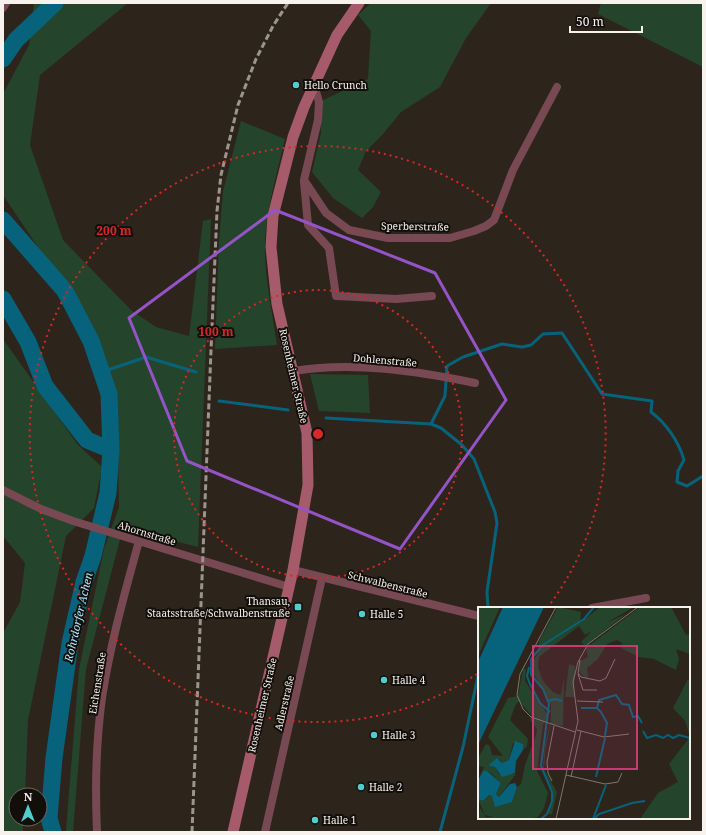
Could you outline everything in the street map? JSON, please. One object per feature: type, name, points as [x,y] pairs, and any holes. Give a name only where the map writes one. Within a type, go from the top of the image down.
[{"type":"main road","name":"Rosenheimer Straße","points":[[233,832],[293,570],[305,510],[308,485],[307,433],[294,371],[277,304],[271,247],[273,216],[293,137],[314,84],[336,35],[359,3]]},
{"type":"street","points":[[3,8],[6,3]]},
{"type":"street","points":[[314,84],[319,102],[318,120],[304,180],[308,225],[329,248],[336,296],[396,299],[432,296]]},
{"type":"street","name":"Sperberstraße","points":[[304,180],[326,213],[349,230],[388,238],[450,238],[474,231],[486,226],[494,220],[513,170],[557,87]]},
{"type":"street","name":"Dohlenstraße","points":[[294,371],[341,367],[379,369],[436,375],[475,383]]},
{"type":"street","name":"Ahornstraße","points":[[3,490],[41,509],[82,524],[289,586]]},
{"type":"street","name":"Eichenstraße","points":[[97,832],[95,790],[102,699],[114,640],[139,541]]},
{"type":"street","name":"Schwalbenstraße","points":[[293,570],[478,616]]},
{"type":"street","name":"Adlerstraße","points":[[266,832],[322,578]]},
{"type":"street","points":[[597,607],[646,598]]},
{"type":"highlighted area","points":[[275,210],[435,273],[506,400],[400,549],[187,461],[129,318]]},
{"type":"green space","points":[[34,3],[128,3],[40,75],[30,145],[63,240],[131,310],[156,327],[189,336],[203,221],[211,219],[198,547],[123,528],[86,669],[73,832],[67,832],[66,830],[79,669],[104,549],[119,507],[117,395],[64,286],[3,195],[3,94],[29,45]]},
{"type":"green space","points":[[371,3],[491,3],[466,38],[440,87],[401,112],[383,134],[366,151],[358,170],[381,192],[373,207],[362,218],[333,198],[312,172],[321,133],[319,102],[368,79],[371,31],[358,15]]},
{"type":"green space","points":[[601,3],[703,3],[703,67],[598,14]]},
{"type":"green space","points":[[241,121],[285,139],[270,203],[265,241],[267,280],[277,345],[215,349],[219,241],[223,191]]},
{"type":"green space","points":[[3,339],[78,445],[102,467],[94,508],[66,536],[28,720],[25,787],[8,787],[8,827],[23,827],[23,832],[3,832],[3,633],[20,602],[25,563],[3,536]]},
{"type":"green space","points":[[310,374],[368,375],[370,413],[319,411]]},
{"type":"waterway","name":"Rohrdorfer Achen","points":[[3,59],[16,40],[55,3]]},
{"type":"waterway","name":"Rohrdorfer Achen","points":[[3,220],[65,291],[91,341],[109,394],[111,450],[108,493],[93,556],[84,582],[70,643],[54,758],[49,818],[53,832]]},
{"type":"waterway","name":"Rohrdorfer Achen","points":[[3,299],[28,342],[45,386],[87,440],[111,450]]},
{"type":"waterway","points":[[431,424],[445,396],[447,366],[463,357],[502,344],[522,347],[531,345],[543,334],[562,333],[602,394],[652,401],[651,412],[657,416],[671,433],[682,453],[684,460],[678,471],[677,482],[687,486],[703,476]]},
{"type":"waterway","points":[[102,372],[146,357],[196,372]]},
{"type":"waterway","points":[[219,401],[288,410]]},
{"type":"waterway","points":[[326,418],[431,424],[441,428],[462,445],[474,459],[495,512],[497,523],[487,592],[488,607]]},
{"type":"waterway","points":[[440,832],[463,747],[478,676]]},
{"type":"railway","points":[[192,832],[217,211],[221,175],[238,105],[256,59],[273,26],[288,3]]},
{"type":"place","name":"Hello Crunch","points":[[296,85]]},
{"type":"place","name":"Thansau, Staatsstraße/Schwalbenstraße","points":[[298,607]]},
{"type":"place","name":"Halle 5","points":[[362,614]]},
{"type":"place","name":"Halle 4","points":[[384,680]]},
{"type":"place","name":"Halle 3","points":[[374,735]]},
{"type":"place","name":"Halle 2","points":[[361,787]]},
{"type":"place","name":"Halle 1","points":[[315,820]]}]
